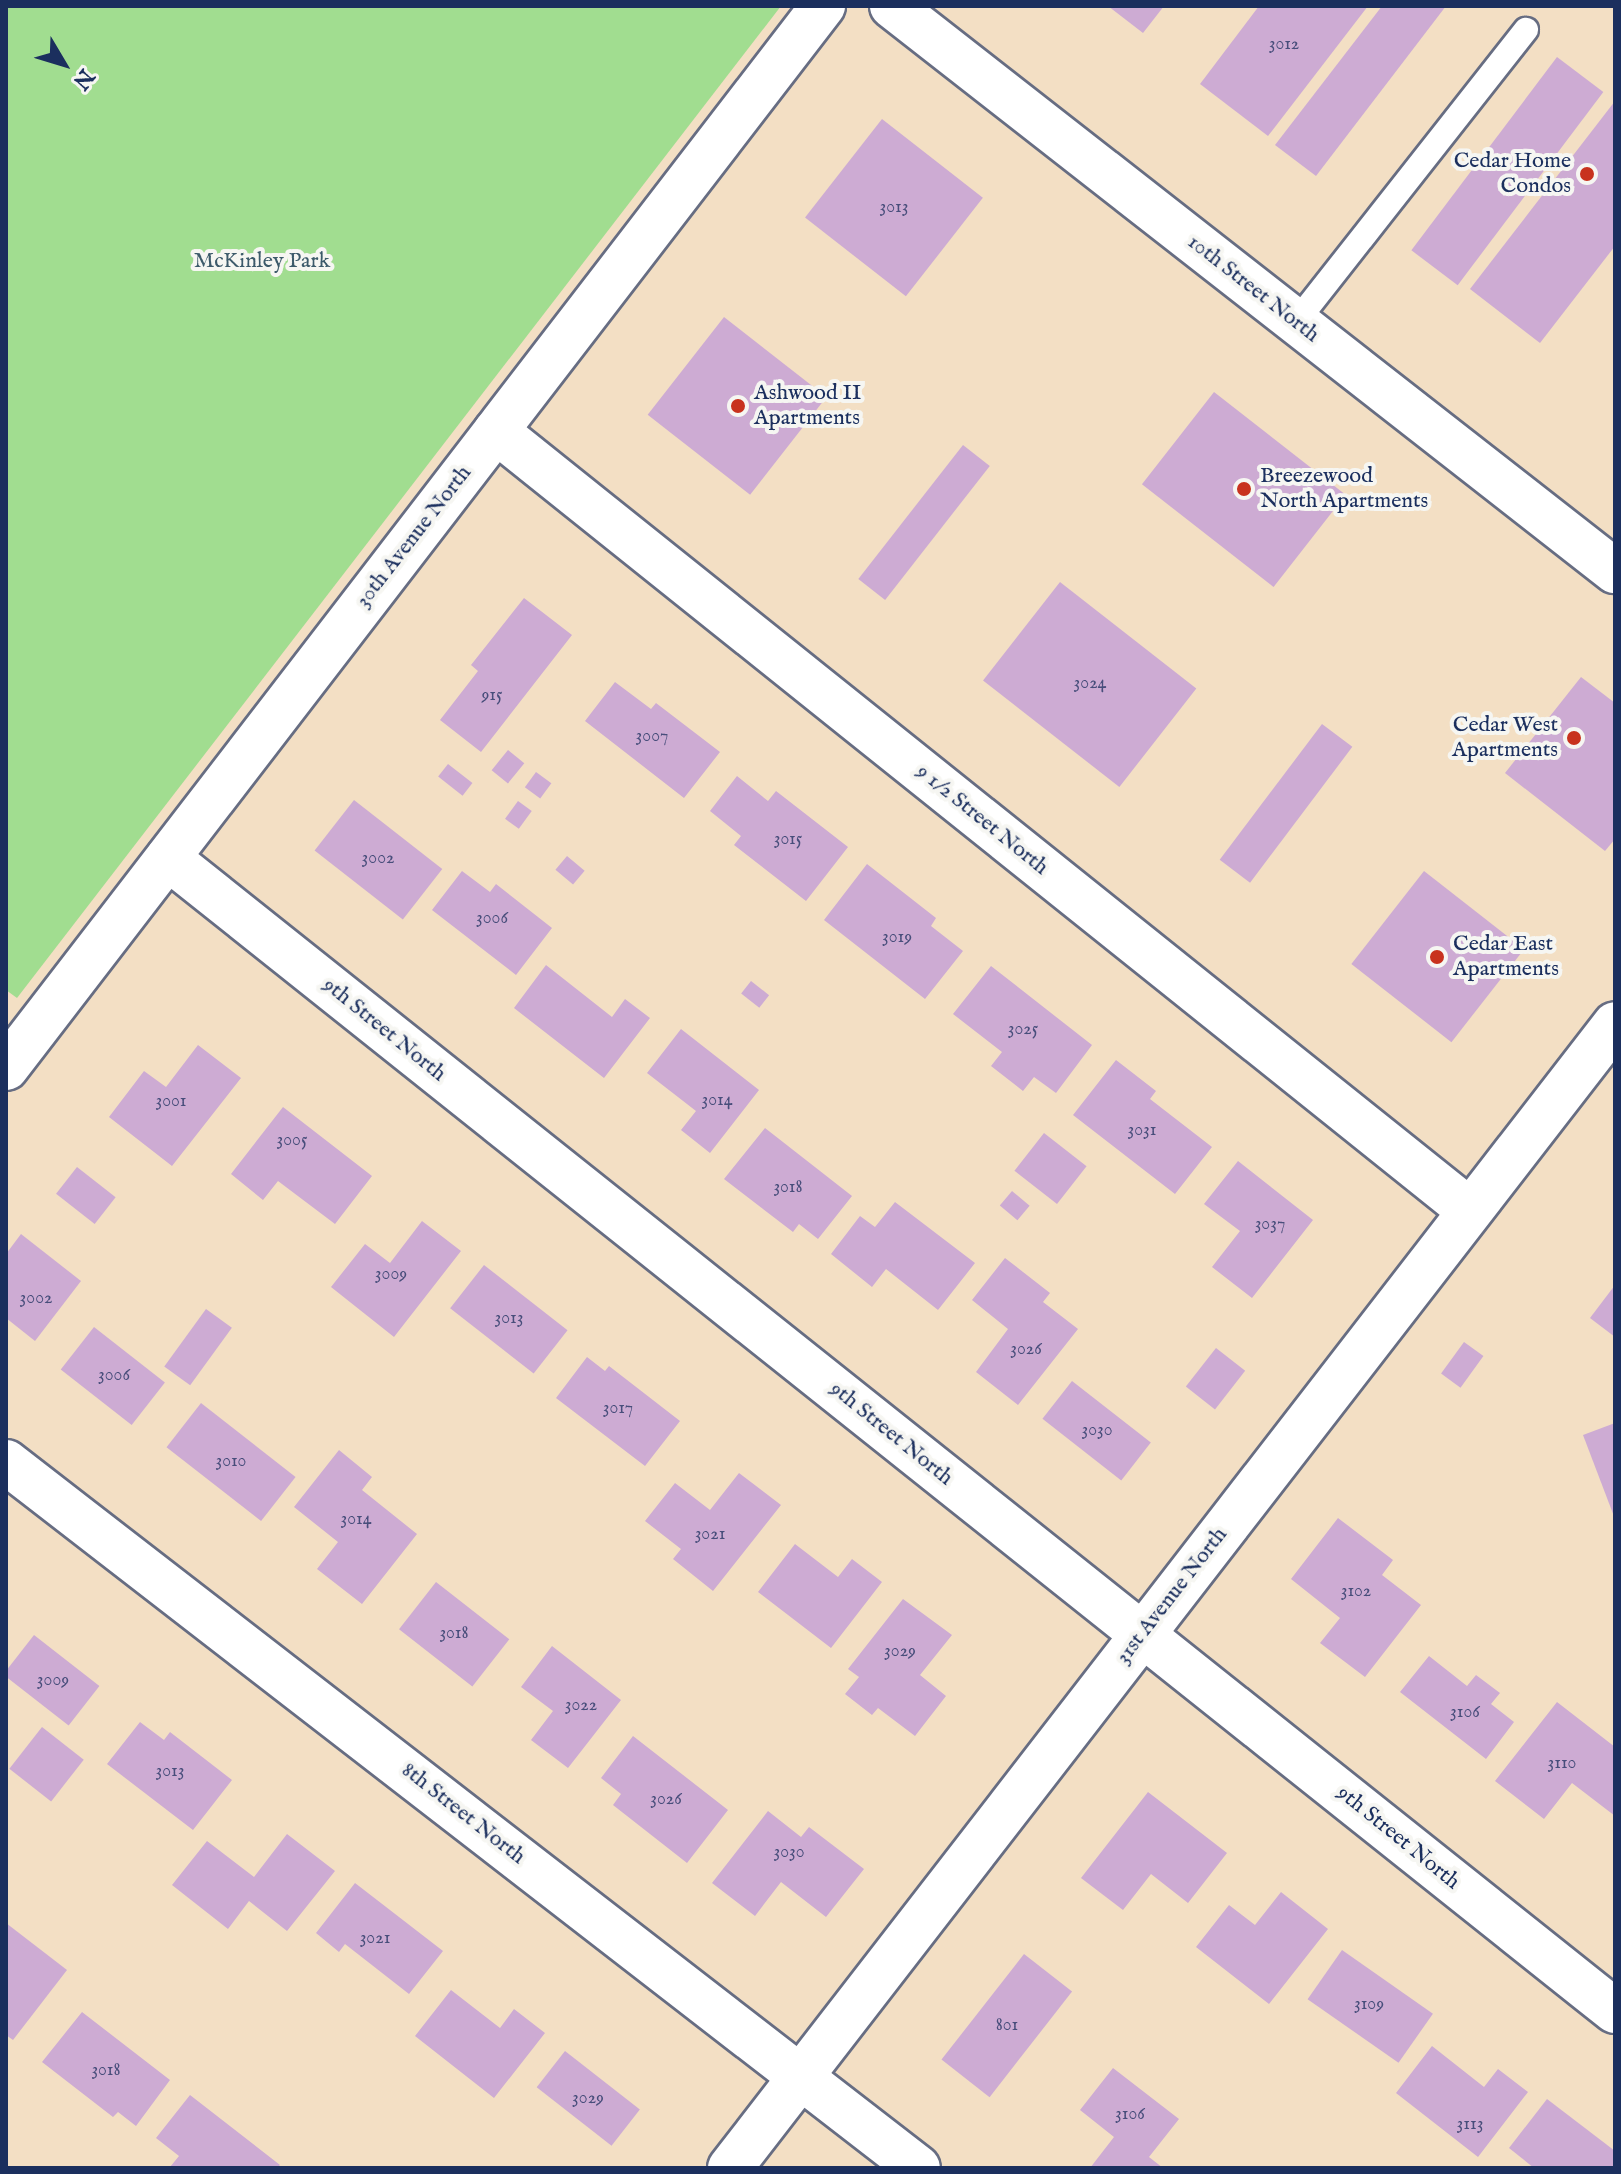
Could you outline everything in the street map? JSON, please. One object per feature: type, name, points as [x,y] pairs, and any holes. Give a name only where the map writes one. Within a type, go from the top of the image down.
[{"type":"street","name":"30th Avenue North","points":[[6,1068],[823,6]]},
{"type":"street","name":"10th Street North","points":[[892,6],[1615,571]]},
{"type":"street","name":"9 1/2 Street North","points":[[496,431],[1469,1210]]},
{"type":"street","name":"9th Street North","points":[[168,858],[1615,2011]]},
{"type":"street","name":"31st Avenue North","points":[[730,2168],[1615,1024]]},
{"type":"street","name":"8th Street North","points":[[6,1462],[918,2168]]},
{"type":"lane","points":[[1296,322],[1526,30]]},
{"type":"green space","name":"McKinley Park","points":[[6,6],[781,6],[17,998],[6,990]]},
{"type":"building","points":[[1108,6],[1164,6],[1143,33]]},
{"type":"building","points":[[1259,6],[1368,6],[1268,136],[1200,84]]},
{"type":"building","points":[[1382,6],[1446,6],[1316,176],[1275,145]]},
{"type":"building","points":[[1557,57],[1603,92],[1458,285],[1411,250]]},
{"type":"building","name":"Cedar Home Condos","points":[[1615,101],[1615,246],[1540,343],[1470,289]]},
{"type":"building","points":[[882,119],[983,198],[906,296],[805,218]]},
{"type":"building","name":"Ashwood II Apartments","points":[[724,317],[826,397],[750,495],[648,415]]},
{"type":"building","name":"Breezewood North Apartments","points":[[1214,392],[1346,495],[1274,587],[1142,484]]},
{"type":"building","points":[[963,445],[990,466],[885,600],[858,579]]},
{"type":"building","points":[[1060,582],[1196,689],[1119,787],[983,681]]},
{"type":"building","points":[[524,598],[572,635],[481,752],[440,720],[478,671],[471,665]]},
{"type":"building","name":"Cedar West Apartments","points":[[1581,677],[1615,703],[1615,839],[1605,851],[1505,773]]},
{"type":"building","points":[[615,682],[651,709],[656,703],[720,752],[684,798],[585,721]]},
{"type":"building","points":[[1322,724],[1352,747],[1250,883],[1220,860]]},
{"type":"building","points":[[508,750],[524,763],[508,783],[492,770]]},
{"type":"building","points":[[448,764],[472,783],[463,796],[438,777]]},
{"type":"building","points":[[536,772],[551,783],[540,799],[525,787]]},
{"type":"building","points":[[737,776],[768,801],[776,791],[848,847],[806,901],[734,845],[741,836],[710,811]]},
{"type":"building","points":[[354,800],[442,869],[403,919],[315,850]]},
{"type":"building","points":[[518,801],[532,811],[519,829],[505,819]]},
{"type":"building","points":[[567,856],[585,871],[573,885],[555,870]]},
{"type":"building","points":[[867,864],[936,918],[931,926],[963,951],[925,999],[824,920]]},
{"type":"building","points":[[462,871],[490,892],[496,884],[552,928],[516,975],[432,910]]},
{"type":"building","name":"Cedar East Apartments","points":[[1424,871],[1524,949],[1451,1042],[1351,964]]},
{"type":"building","points":[[546,965],[612,1017],[625,999],[650,1018],[604,1078],[514,1008]]},
{"type":"building","points":[[991,966],[1092,1045],[1056,1093],[1034,1077],[1023,1091],[991,1066],[1002,1052],[953,1014]]},
{"type":"building","points":[[751,981],[769,995],[759,1008],[741,994]]},
{"type":"building","points":[[681,1029],[759,1090],[710,1153],[681,1130],[696,1111],[647,1073]]},
{"type":"building","points":[[198,1045],[241,1078],[172,1166],[109,1117],[144,1071],[166,1087]]},
{"type":"building","points":[[1116,1060],[1156,1091],[1150,1099],[1212,1147],[1175,1194],[1073,1115]]},
{"type":"building","points":[[283,1107],[372,1176],[335,1224],[278,1181],[263,1200],[231,1174]]},
{"type":"building","points":[[765,1128],[852,1196],[818,1239],[799,1224],[793,1232],[724,1179]]},
{"type":"building","points":[[1044,1133],[1087,1166],[1057,1204],[1014,1171]]},
{"type":"building","points":[[1238,1161],[1313,1220],[1252,1298],[1212,1267],[1240,1231],[1204,1204]]},
{"type":"building","points":[[77,1167],[116,1197],[95,1224],[56,1194]]},
{"type":"building","points":[[1012,1191],[1030,1206],[1017,1220],[1000,1206]]},
{"type":"building","points":[[895,1202],[975,1263],[938,1310],[886,1269],[872,1287],[831,1254],[860,1216],[875,1227]]},
{"type":"building","points":[[422,1221],[461,1251],[394,1337],[331,1287],[365,1244],[390,1263]]},
{"type":"building","points":[[21,1234],[81,1281],[35,1341],[6,1318],[6,1254]]},
{"type":"building","points":[[1005,1258],[1050,1293],[1043,1302],[1078,1329],[1018,1405],[976,1372],[1008,1329],[972,1300]]},
{"type":"building","points":[[484,1265],[568,1330],[534,1374],[450,1308]]},
{"type":"building","points":[[1615,1285],[1615,1337],[1590,1318]]},
{"type":"building","points":[[206,1309],[232,1328],[190,1385],[164,1366]]},
{"type":"building","points":[[94,1327],[165,1382],[132,1425],[61,1370]]},
{"type":"building","points":[[1464,1342],[1483,1356],[1460,1388],[1441,1374]]},
{"type":"building","points":[[1216,1348],[1245,1371],[1215,1409],[1186,1387]]},
{"type":"building","points":[[587,1357],[605,1371],[609,1366],[680,1421],[645,1466],[556,1398]]},
{"type":"building","points":[[1072,1381],[1151,1443],[1121,1480],[1042,1419]]},
{"type":"building","points":[[201,1403],[296,1477],[261,1521],[167,1447]]},
{"type":"building","points":[[1615,1423],[1615,1519],[1583,1435]]},
{"type":"building","points":[[339,1450],[372,1477],[362,1490],[417,1534],[362,1604],[317,1569],[338,1542],[294,1507]]},
{"type":"building","points":[[739,1473],[781,1505],[713,1591],[673,1559],[681,1549],[645,1521],[675,1483],[710,1510]]},
{"type":"building","points":[[1338,1518],[1393,1560],[1382,1575],[1421,1605],[1365,1677],[1320,1643],[1340,1618],[1291,1579]]},
{"type":"building","points":[[795,1544],[838,1577],[852,1559],[882,1582],[831,1648],[758,1592]]},
{"type":"building","points":[[436,1582],[509,1639],[472,1687],[399,1629]]},
{"type":"building","points":[[903,1599],[952,1635],[920,1675],[946,1696],[915,1736],[878,1708],[872,1715],[845,1694],[859,1677],[848,1669]]},
{"type":"building","points":[[34,1635],[99,1686],[69,1726],[6,1677],[6,1671]]},
{"type":"building","points":[[552,1646],[621,1700],[568,1768],[531,1740],[553,1711],[521,1687]]},
{"type":"building","points":[[1429,1656],[1467,1686],[1476,1675],[1500,1693],[1491,1704],[1514,1722],[1486,1759],[1400,1692]]},
{"type":"building","points":[[1557,1702],[1615,1747],[1615,1816],[1572,1783],[1544,1819],[1495,1781]]},
{"type":"building","points":[[140,1722],[164,1740],[170,1732],[232,1780],[193,1830],[107,1764]]},
{"type":"building","points":[[42,1727],[84,1760],[51,1801],[9,1769]]},
{"type":"building","points":[[633,1736],[728,1810],[687,1863],[613,1805],[621,1794],[601,1778]]},
{"type":"building","points":[[1148,1792],[1227,1853],[1188,1903],[1151,1874],[1123,1910],[1081,1878]]},
{"type":"building","points":[[768,1811],[801,1837],[809,1827],[864,1869],[826,1917],[781,1882],[755,1916],[712,1883]]},
{"type":"building","points":[[287,1834],[335,1871],[287,1931],[249,1901],[228,1929],[172,1885],[207,1841],[254,1877]]},
{"type":"building","points":[[355,1883],[443,1951],[409,1994],[345,1944],[339,1952],[316,1933]]},
{"type":"building","points":[[1281,1892],[1328,1929],[1269,2004],[1196,1947],[1229,1905],[1255,1925]]},
{"type":"building","points":[[6,1923],[67,1970],[13,2040],[6,2035]]},
{"type":"building","points":[[1342,1950],[1433,2014],[1399,2063],[1308,1999]]},
{"type":"building","points":[[1024,1954],[1072,1992],[990,2097],[942,2060]]},
{"type":"building","points":[[451,1990],[500,2028],[514,2009],[545,2033],[494,2098],[415,2036]]},
{"type":"building","points":[[82,2012],[170,2080],[136,2126],[118,2112],[113,2117],[42,2062]]},
{"type":"building","points":[[1432,2046],[1484,2087],[1498,2069],[1528,2092],[1478,2157],[1396,2093]]},
{"type":"building","points":[[565,2051],[640,2109],[612,2146],[537,2087]]},
{"type":"building","points":[[1113,2068],[1179,2119],[1149,2157],[1163,2168],[1090,2168],[1114,2137],[1080,2110]]},
{"type":"building","points":[[190,2095],[280,2165],[277,2168],[170,2167],[179,2156],[156,2138]]},
{"type":"building","points":[[1547,2099],[1615,2151],[1615,2168],[1534,2168],[1509,2148]]},
{"type":"place","name":"Cedar Home Condos","points":[[1587,174]]},
{"type":"place","name":"Ashwood II Apartments","points":[[738,406]]},
{"type":"place","name":"Breezewood North Apartments","points":[[1244,489]]},
{"type":"place","name":"Cedar West Apartments","points":[[1574,738]]},
{"type":"place","name":"Cedar East Apartments","points":[[1437,957]]}]
